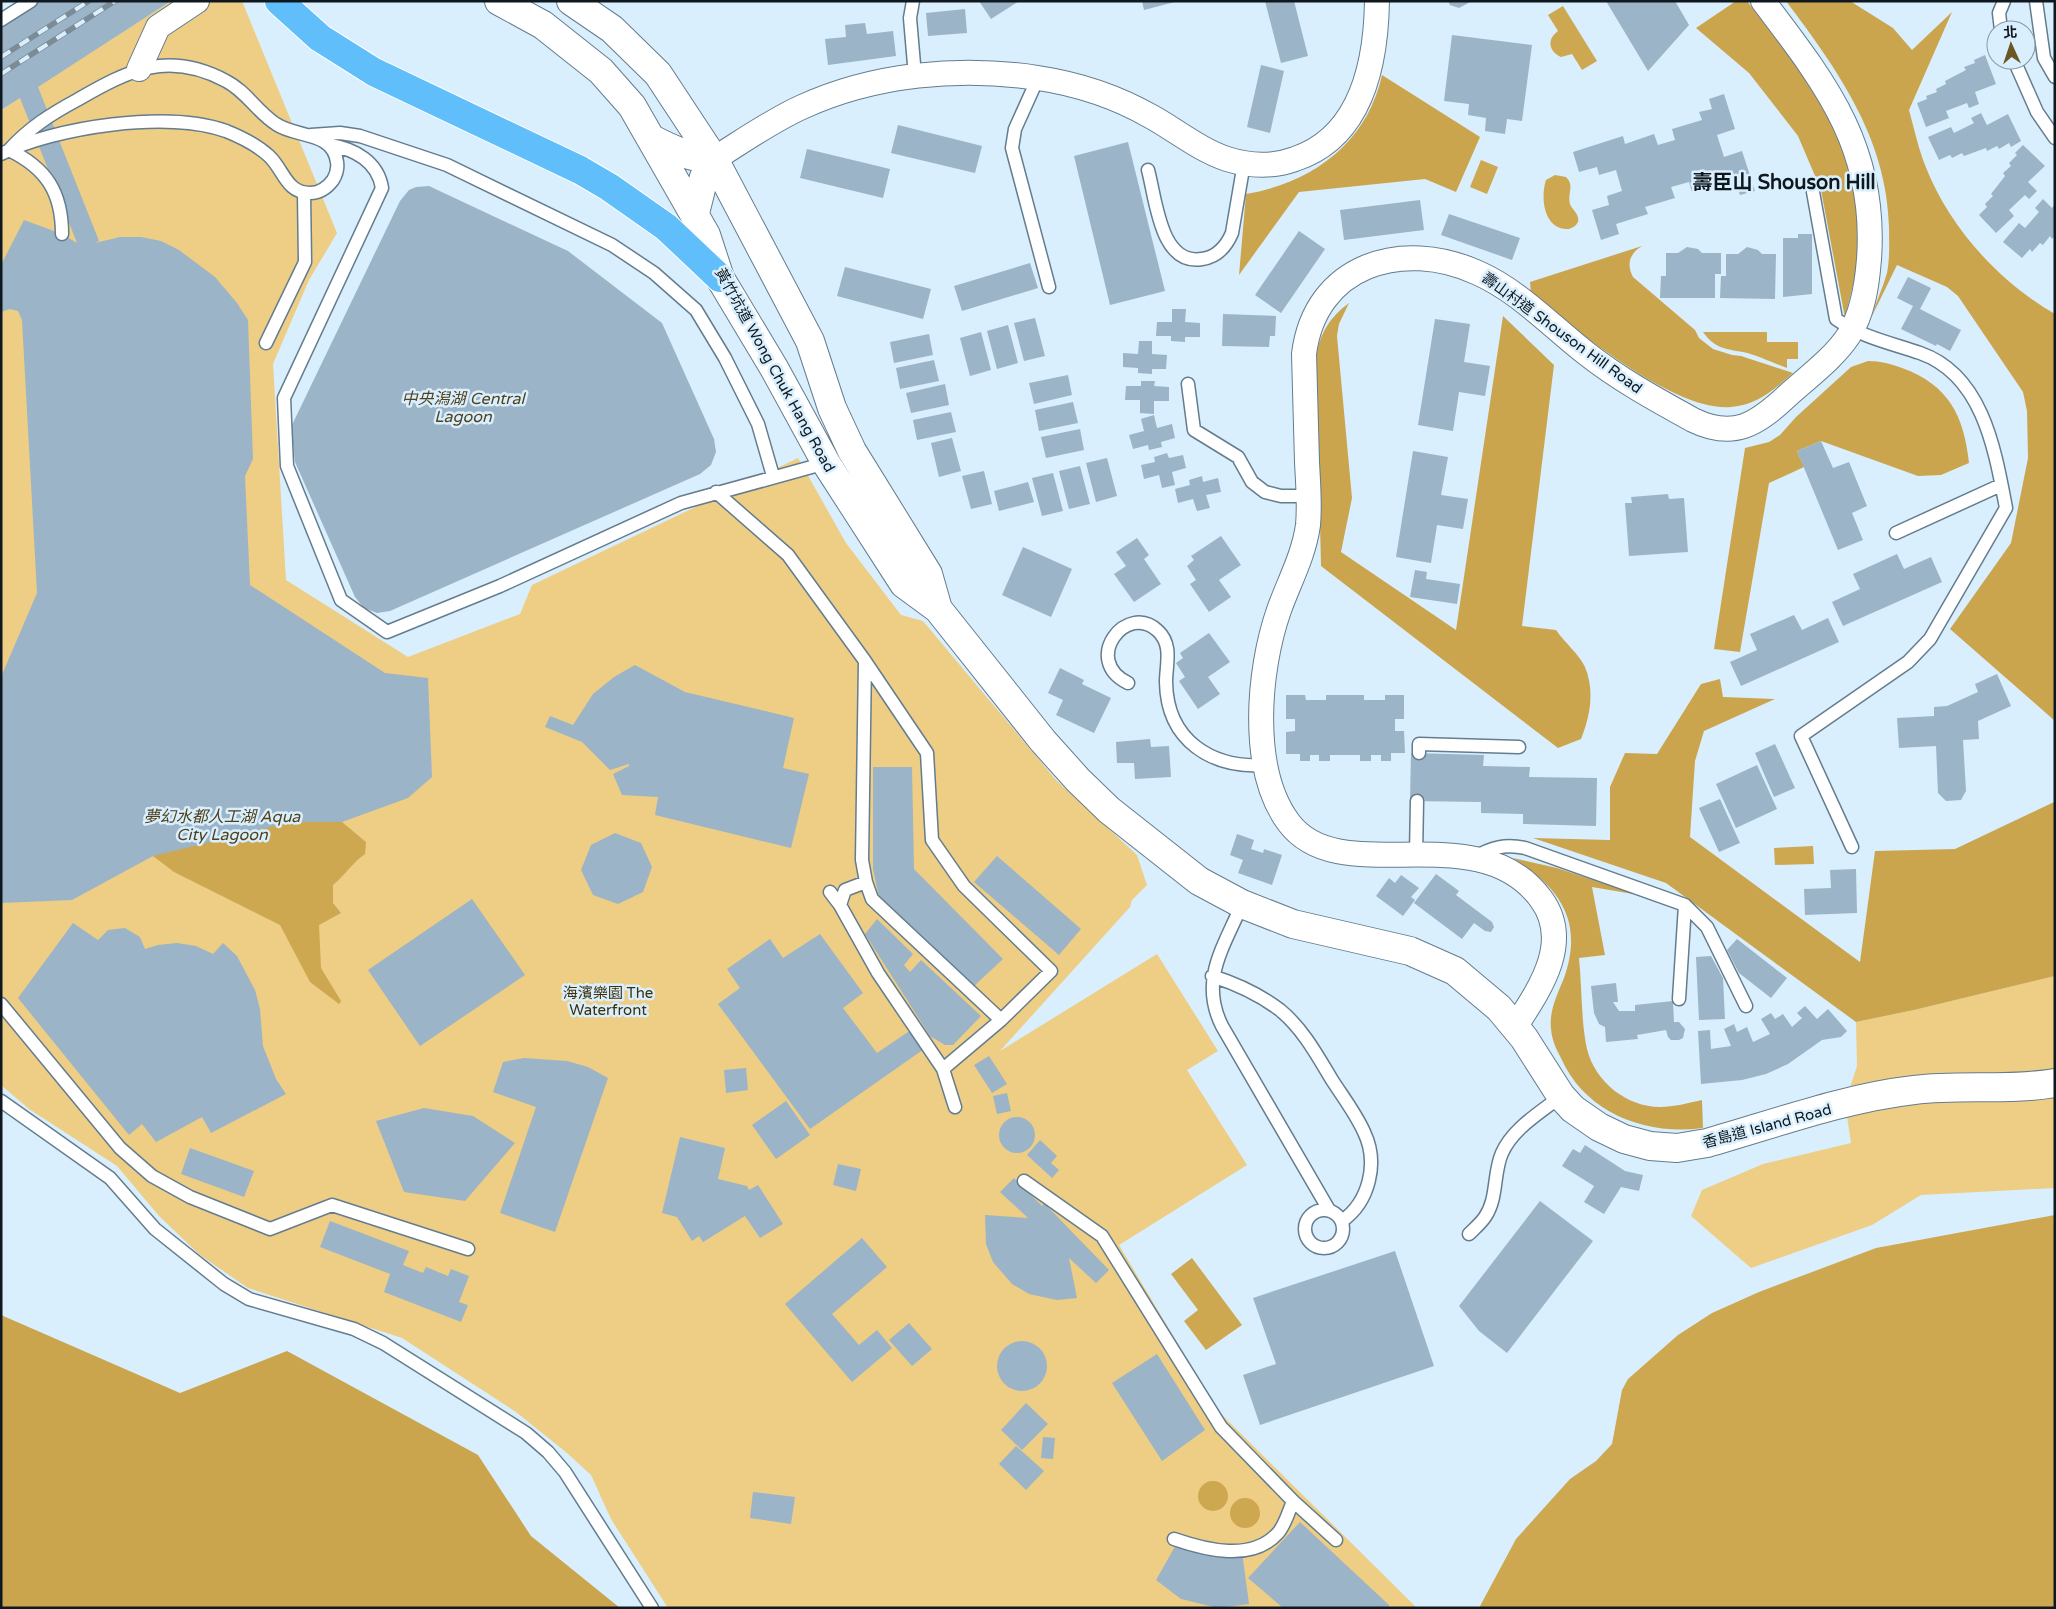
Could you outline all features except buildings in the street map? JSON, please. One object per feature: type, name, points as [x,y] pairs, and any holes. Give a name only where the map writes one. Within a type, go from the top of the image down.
[{"type":"highway","points":[[279,1],[320,38],[396,84],[580,170],[609,187],[666,227],[720,278]]},
{"type":"main road","name":"黃竹坑道 Wong Chuk Hang Road","points":[[499,1],[543,25],[601,71],[632,106],[706,235],[720,278],[774,368],[826,463],[904,584],[938,609],[1043,741],[1078,780],[1109,810],[1199,881],[1242,904],[1293,924],[1395,947],[1425,956],[1466,980],[1499,1008],[1520,1032]]},
{"type":"main road","name":"黃竹坑道 Wong Chuk Hang Road","points":[[571,1],[612,29],[658,74],[714,159],[810,341],[832,408],[844,434],[928,574],[938,609]]},
{"type":"main road","points":[[652,139],[676,151],[697,158],[714,159],[704,177],[694,213]]},
{"type":"main road","points":[[774,368],[787,367],[801,357],[810,341]]},
{"type":"main road","name":"香島道 Island Road","points":[[1520,1032],[1561,1096],[1587,1120],[1611,1134],[1638,1144],[1677,1148],[1707,1143],[1892,1093],[1938,1088],[2026,1088],[2055,1083]]},
{"type":"street","points":[[139,69],[158,27],[197,1]]},
{"type":"street","points":[[714,159],[802,107],[857,88],[915,76],[980,73],[1038,78],[1078,86],[1108,96],[1151,116],[1210,152],[1244,163],[1273,164],[1304,156],[1332,139],[1353,113],[1365,82],[1375,39],[1377,1]]},
{"type":"street","name":"壽山村道 Shouson Hill Road","points":[[1520,1032],[1548,971],[1553,947],[1551,921],[1544,902],[1527,885],[1505,869],[1474,858],[1416,854],[1347,853],[1322,847],[1310,842],[1291,826],[1278,805],[1267,766],[1262,720],[1262,680],[1279,611],[1305,538],[1308,496],[1304,354],[1306,339],[1314,317],[1325,298],[1341,281],[1361,268],[1382,262],[1426,259],[1461,266],[1478,272],[1515,295],[1588,355],[1629,383],[1693,420],[1718,429],[1743,427],[1765,416],[1837,350],[1852,330],[1861,310],[1870,252],[1870,218],[1862,170],[1855,146],[1833,98],[1763,1]]},
{"type":"lane","points":[[1,20],[31,1]]},
{"type":"lane","points":[[913,1],[910,18],[915,76]]},
{"type":"lane","points":[[2000,20],[1999,13],[2004,1]]},
{"type":"lane","points":[[2036,1],[2044,58],[2055,77]]},
{"type":"lane","points":[[162,65],[185,66],[207,72],[228,82],[247,96],[267,117],[283,129],[320,138],[330,145],[336,155],[338,167],[334,179],[327,188],[316,193],[304,193],[293,189],[269,156],[244,139],[225,131],[184,121],[142,122],[88,129],[5,152],[24,133],[42,120],[117,77],[139,69],[162,65]]},
{"type":"lane","points":[[2018,70],[2037,112],[2055,138]]},
{"type":"lane","points":[[1038,78],[1015,129],[1012,148],[1049,287]]},
{"type":"lane","points":[[309,136],[340,132],[360,136],[447,164],[612,245],[654,273],[696,310],[726,358],[758,424],[773,476]]},
{"type":"lane","points":[[330,145],[345,147],[362,156],[380,174],[382,188],[284,398],[287,466],[341,600],[387,632],[500,586],[681,503],[773,476],[808,469],[826,463]]},
{"type":"lane","points":[[5,152],[25,158],[39,169],[50,183],[58,199],[62,216],[62,234]]},
{"type":"lane","points":[[1148,170],[1167,242],[1180,255],[1198,260],[1216,255],[1228,242],[1232,233],[1244,163]]},
{"type":"lane","points":[[1813,192],[1836,319],[1852,330],[1937,360],[1962,381],[1972,395],[1986,430],[2006,508],[1930,639],[1908,662],[1801,736],[1852,847]]},
{"type":"lane","points":[[266,344],[305,262],[304,193]]},
{"type":"lane","points":[[1188,384],[1194,430],[1238,457],[1252,482],[1265,492],[1281,496],[1308,496]]},
{"type":"lane","points":[[1896,532],[2001,485]]},
{"type":"lane","points":[[716,492],[788,555],[865,661],[927,753],[932,840],[964,886],[1051,971],[1001,1020],[943,1069]]},
{"type":"lane","points":[[1128,683],[1121,679],[1111,667],[1108,659],[1110,643],[1114,635],[1130,625],[1148,625],[1163,636],[1166,645],[1168,698],[1171,713],[1186,738],[1202,752],[1220,762],[1235,765],[1267,766]]},
{"type":"lane","points":[[865,661],[862,860],[866,882],[872,899],[1001,1020]]},
{"type":"lane","points":[[1419,753],[1419,744],[1519,747]]},
{"type":"lane","points":[[1416,854],[1417,801]]},
{"type":"lane","points":[[1474,858],[1496,847],[1506,845],[1525,848],[1685,905],[1707,927],[1746,1006]]},
{"type":"lane","points":[[840,905],[845,890],[866,882]]},
{"type":"lane","points":[[830,892],[840,905],[878,973],[943,1069],[955,1107]]},
{"type":"lane","points":[[1242,904],[1212,976],[1212,1002],[1219,1020],[1329,1210],[1337,1214],[1342,1221],[1344,1230],[1341,1238],[1335,1245],[1318,1248],[1311,1244],[1306,1236],[1304,1228],[1306,1220],[1312,1213],[1329,1210]]},
{"type":"lane","points":[[1679,999],[1685,905]]},
{"type":"lane","points":[[1212,976],[1249,990],[1273,1005],[1294,1024],[1306,1038],[1365,1133],[1370,1158],[1368,1183],[1360,1204],[1342,1221]]},
{"type":"lane","points":[[1,1004],[120,1148],[152,1176],[190,1197],[270,1229],[332,1205],[468,1248]]},
{"type":"lane","points":[[1470,1234],[1486,1216],[1494,1194],[1498,1165],[1507,1144],[1520,1129],[1561,1096]]},
{"type":"lane","points":[[1,1101],[110,1178],[155,1229],[224,1284],[250,1299],[354,1329],[526,1433],[548,1452],[565,1472],[652,1608]]},
{"type":"lane","points":[[1024,1181],[1102,1236],[1221,1427],[1293,1501],[1336,1540]]},
{"type":"lane","points":[[1174,1539],[1205,1549],[1236,1551],[1261,1546],[1279,1532],[1293,1501]]},
{"type":"green space","name":"海濱樂園 The Waterfront","points":[[171,1],[242,1],[337,233],[309,280],[273,364],[286,580],[408,657],[520,614],[532,585],[798,458],[846,543],[901,615],[923,621],[1056,780],[1137,855],[1147,885],[1132,900],[1130,907],[1000,1051],[1157,954],[1218,1051],[1187,1070],[1247,1165],[1119,1245],[1218,1411],[1417,1608],[668,1608],[611,1519],[591,1475],[516,1412],[402,1338],[248,1288],[200,1255],[159,1216],[117,1166],[29,1109],[1,1085],[1,110]]},
{"type":"green space","points":[[2055,976],[2055,1188],[1921,1195],[1872,1225],[1751,1268],[1691,1216],[1702,1190],[1763,1164],[1851,1143],[1845,1103],[1857,1066],[1856,1022]]},
{"type":"shaded area","points":[[1736,1],[1747,1],[1819,93],[1850,165],[1859,216],[1857,268],[1845,318],[1821,190],[1798,136],[1749,73],[1696,28]]},
{"type":"shaded area","points":[[1786,1],[1850,1],[1893,28],[1912,50],[1952,12],[1909,110],[1918,144],[1935,188],[1947,210],[1962,231],[1995,269],[2014,286],[2055,314],[2055,721],[1950,629],[2011,543],[2028,458],[2027,411],[2023,392],[1958,296],[1947,287],[1897,265],[1872,316],[1887,273],[1889,256],[1886,195],[1879,164],[1869,134],[1856,106],[1823,52]]},
{"type":"shaded area","points":[[1382,75],[1480,137],[1456,192],[1425,179],[1299,192],[1239,275],[1246,194],[1270,189],[1293,180],[1333,156],[1350,140],[1364,121],[1375,99]]},
{"type":"shaded area","points":[[1642,246],[1630,259],[1633,277],[1695,330],[1699,338],[1713,349],[1793,373],[1757,400],[1731,407],[1708,405],[1682,396],[1626,366],[1531,295],[1530,282]]},
{"type":"shaded area","points":[[1349,303],[1339,324],[1337,336],[1352,498],[1341,552],[1456,630],[1503,316],[1554,365],[1522,626],[1556,630],[1585,667],[1591,695],[1587,722],[1581,739],[1558,748],[1321,566],[1316,355],[1327,326]]},
{"type":"shaded area","points":[[1868,361],[1886,363],[1902,368],[1932,383],[1943,393],[1958,417],[1967,446],[1969,463],[1941,475],[1918,476],[1821,441],[1797,451],[1804,467],[1769,483],[1740,652],[1714,649],[1745,448],[1769,442],[1780,435],[1796,417],[1851,367]]},
{"type":"shaded area","points":[[1720,679],[1723,697],[1775,699],[1704,731],[1695,761],[1690,837],[1860,962],[1875,851],[1955,849],[2054,802],[2055,795],[2055,976],[1856,1022],[1666,883],[1533,838],[1610,840],[1610,787],[1625,753],[1657,754],[1701,684]]},
{"type":"shaded area","points":[[1513,858],[1557,868],[1639,895],[1592,887],[1605,955],[1579,958],[1587,1049],[1597,1072],[1605,1082],[1614,1090],[1636,1103],[1665,1107],[1702,1100],[1703,1128],[1682,1130],[1660,1128],[1639,1124],[1620,1117],[1601,1106],[1585,1093],[1572,1077],[1554,1044],[1551,1022],[1554,1003],[1564,978],[1569,958],[1571,939],[1569,923],[1564,908],[1544,881]]},
{"type":"shaded area","points":[[1,1315],[180,1393],[287,1351],[478,1455],[531,1536],[620,1608],[1,1608]]},
{"type":"water","points":[[1563,6],[1597,61],[1582,70],[1572,54],[1561,57],[1553,52],[1550,45],[1554,34],[1558,31],[1548,15]]},
{"type":"water","points":[[1481,160],[1498,167],[1487,194],[1470,187]]},
{"type":"water","points":[[1555,175],[1566,177],[1570,183],[1569,200],[1577,214],[1578,222],[1569,229],[1554,225],[1546,212],[1544,187],[1546,180]]},
{"type":"water","points":[[1703,332],[1767,332],[1767,342],[1798,342],[1798,359],[1787,359],[1787,368],[1754,355],[1720,347]]},
{"type":"water","name":"夢幻水都人工湖 Aqua City Lagoon","points":[[102,761],[290,822],[342,822],[366,842],[365,854],[333,885],[333,903],[341,913],[319,925],[321,968],[341,1001],[339,1004],[310,982],[280,925],[174,872],[153,856]]},
{"type":"water","points":[[1813,846],[1814,864],[1775,865],[1774,848]]},
{"type":"water","points":[[2055,1215],[2055,1608],[1479,1608],[1516,1539],[1570,1479],[1596,1461],[1612,1444],[1622,1390],[1628,1379],[1678,1335],[1712,1313],[1759,1292],[1876,1248]]},
{"type":"water","points":[[1192,1258],[1242,1325],[1206,1350],[1184,1321],[1198,1310],[1171,1274]]},
{"type":"water","points":[[1213,1481],[1224,1485],[1228,1496],[1224,1507],[1213,1511],[1202,1507],[1198,1496],[1202,1485]]},
{"type":"water","points":[[1245,1498],[1256,1502],[1260,1513],[1256,1524],[1245,1528],[1234,1524],[1230,1513],[1234,1502]]},
{"type":"railway","points":[[1,57],[89,1]]},
{"type":"railway","points":[[1,74],[115,1]]},
{"type":"district","name":"壽臣山 Shouson Hill","points":[[1784,183]]},
{"type":"water label","name":"中央潟湖 Central Lagoon","points":[[463,408]]}]
